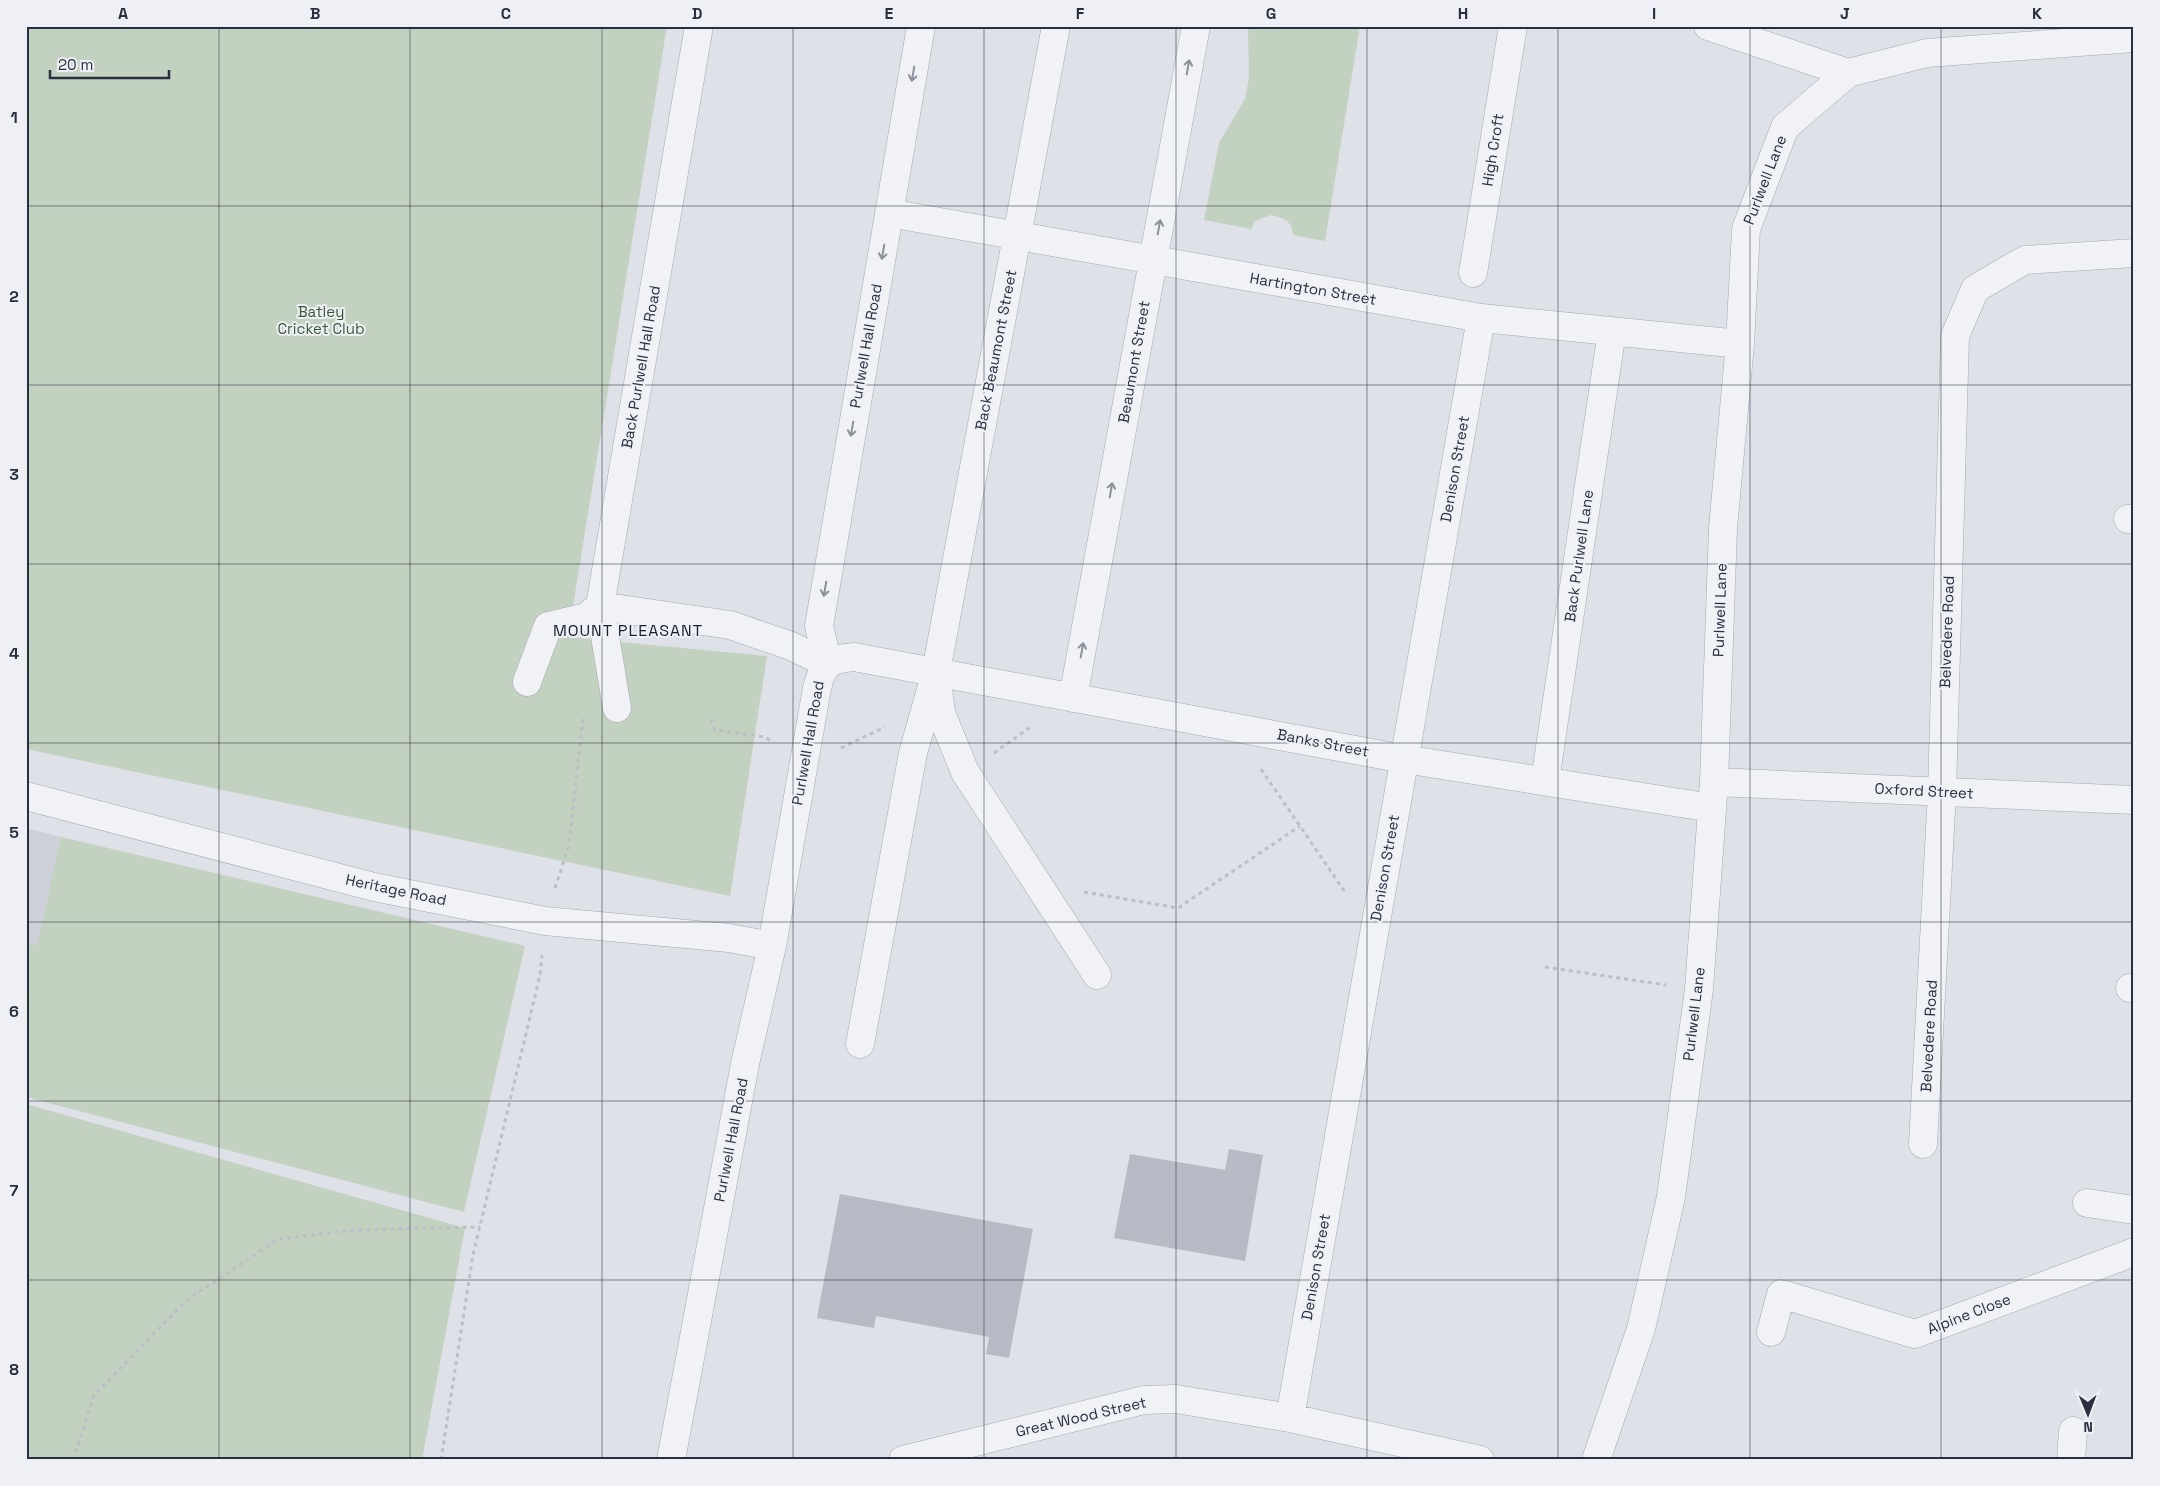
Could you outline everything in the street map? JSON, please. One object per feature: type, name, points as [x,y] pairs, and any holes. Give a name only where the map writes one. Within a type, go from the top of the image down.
[{"type":"street","name":"Back Purlwell Hall Road","points":[[617,708],[600,606],[699,26]]},
{"type":"street","name":"Purlwell Hall Road","points":[[672,1460],[745,1064],[772,946],[817,688],[820,674],[828,664],[819,626],[921,26]]},
{"type":"street","name":"Back Beaumont Street","points":[[936,672],[1056,26]]},
{"type":"street","name":"Beaumont Street","points":[[1073,698],[1196,26]]},
{"type":"street","name":"High Croft","points":[[1473,273],[1513,26]]},
{"type":"street","points":[[1708,26],[1848,73]]},
{"type":"street","name":"Purlwell Lane","points":[[1596,1460],[1641,1328],[1671,1197],[1699,989],[1713,795],[1723,528],[1740,344],[1746,229],[1785,127],[1848,73],[1927,53],[2054,35],[2134,38]]},
{"type":"street","name":"Hartington Street","points":[[889,213],[1481,318],[1740,344]]},
{"type":"street","name":"Belvedere Road","points":[[1923,1144],[1942,792],[1955,336],[1975,289],[2025,260],[2134,253]]},
{"type":"street","name":"Denison Street","points":[[1290,1418],[1481,318]]},
{"type":"street","name":"Back Purlwell Lane","points":[[1545,781],[1612,331]]},
{"type":"street","points":[[527,682],[548,626],[586,617],[600,606],[730,625],[791,646],[828,664]]},
{"type":"street","name":"Banks Street","points":[[828,664],[839,658],[854,657],[1404,758],[1545,781],[1713,795]]},
{"type":"street","points":[[936,672],[941,713],[965,772],[1097,975]]},
{"type":"street","points":[[860,1044],[913,753],[936,672]]},
{"type":"street","name":"Oxford Street","points":[[1713,795],[1942,792],[2134,800]]},
{"type":"street","name":"Heritage Road","points":[[26,796],[374,887],[545,920],[729,938],[772,946]]},
{"type":"street","points":[[2087,1203],[2134,1210]]},
{"type":"street","name":"Alpine Close","points":[[1772,1332],[1781,1294],[1915,1334],[2132,1256]]},
{"type":"street","name":"Great Wood Street","points":[[903,1460],[1144,1400],[1176,1399],[1290,1418],[1480,1460]]},
{"type":"street","points":[[2071,1460],[2073,1431]]},
{"type":"path","points":[[441,1460],[473,1255],[540,975],[545,920],[569,845],[584,710]]},
{"type":"path","points":[[711,719],[715,730],[766,737],[804,766]]},
{"type":"path","points":[[1233,727],[1374,934]]},
{"type":"path","points":[[1040,885],[1178,908],[1300,826]]},
{"type":"path","points":[[1545,967],[1699,989]]},
{"type":"path","points":[[73,1460],[94,1395],[187,1300],[278,1239],[354,1230],[480,1227]]},
{"type":"shaded area","points":[[26,828],[61,837],[37,945],[26,943]]},
{"type":"green space","name":"Batley Cricket Club","points":[[26,26],[667,26],[568,637],[767,656],[730,896],[26,749]]},
{"type":"green space","points":[[1248,26],[1360,26],[1325,241],[1293,235],[1291,226],[1286,220],[1271,215],[1255,221],[1251,229],[1204,220],[1219,143],[1245,99],[1249,77]]},
{"type":"green space","points":[[61,837],[525,946],[464,1212],[26,1097],[26,943],[37,945]]},
{"type":"green space","points":[[26,1104],[465,1228],[422,1460],[35,1460],[26,1458]]},
{"type":"building","points":[[1229,1149],[1263,1155],[1245,1261],[1114,1238],[1130,1154],[1225,1170]]},
{"type":"building","points":[[840,1194],[1033,1229],[1009,1358],[986,1354],[989,1337],[876,1316],[874,1328],[817,1318]]},
{"type":"district","name":"MOUNT PLEASANT","points":[[628,630]]}]
